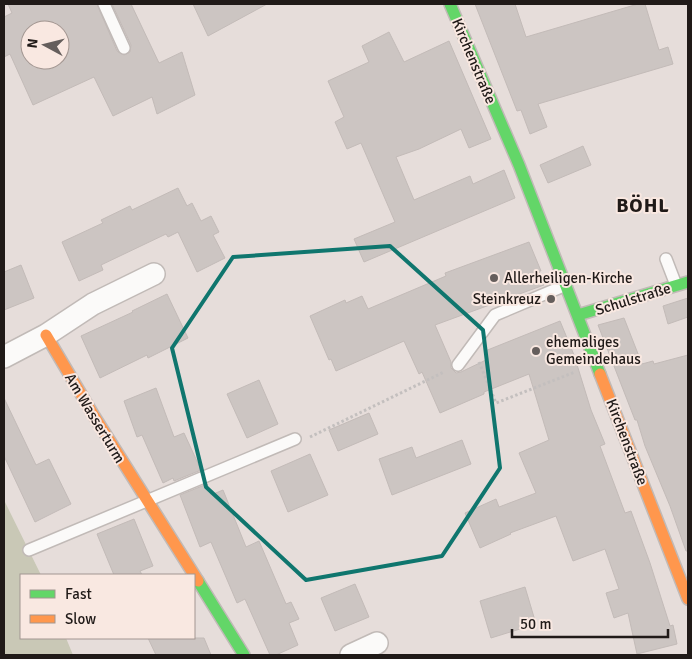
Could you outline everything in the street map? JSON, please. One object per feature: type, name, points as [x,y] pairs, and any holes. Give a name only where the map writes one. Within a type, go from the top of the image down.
[{"type":"street","name":"Kirchenstraße","points":[[450,4],[519,165],[688,599]]},
{"type":"street","points":[[4,357],[46,335],[93,304],[154,274]]},
{"type":"street","name":"Schulstraße","points":[[578,315],[688,282]]},
{"type":"street","name":"Am Wasserturm","points":[[46,335],[84,401],[193,574]]},
{"type":"street","name":"Am Wasserturm","points":[[195,577],[244,655]]},
{"type":"street","points":[[351,655],[377,643]]},
{"type":"lane","points":[[104,4],[124,48]]},
{"type":"lane","points":[[666,259],[676,286]]},
{"type":"lane","points":[[458,365],[495,315],[566,285]]},
{"type":"lane","points":[[29,550],[295,439]]},
{"type":"path","points":[[472,345],[496,403],[596,364]]},
{"type":"path","points":[[295,439],[305,439],[458,365]]},
{"type":"highlighted area","points":[[390,246],[483,330],[500,468],[442,556],[306,580],[206,487],[172,348],[233,257]]},
{"type":"green space","points":[[4,500],[41,574],[20,574],[20,639],[66,639],[73,655],[4,655]]},
{"type":"building","points":[[8,4],[97,4],[117,51],[124,55],[130,52],[131,45],[112,4],[131,4],[159,63],[182,52],[195,95],[157,114],[152,97],[113,116],[94,77],[33,105],[10,54],[4,57],[4,17],[12,13]]},
{"type":"building","points":[[193,4],[267,4],[208,36]]},
{"type":"building","points":[[475,4],[515,4],[526,37],[638,4],[645,4],[659,50],[668,47],[673,64],[538,104],[547,127],[530,134],[521,110],[517,111]]},
{"type":"building","points":[[389,32],[404,62],[449,41],[491,139],[469,148],[461,129],[419,149],[396,157],[414,200],[470,176],[473,184],[504,170],[515,198],[364,262],[354,239],[395,222],[361,143],[347,149],[335,122],[344,117],[328,81],[369,62],[362,46]]},
{"type":"building","points":[[583,146],[591,165],[548,183],[540,165]]},
{"type":"building","points":[[178,188],[187,206],[192,203],[201,221],[211,216],[219,232],[213,235],[225,258],[197,272],[178,232],[168,237],[166,234],[101,265],[103,270],[79,281],[62,242],[103,223],[101,220],[130,206],[132,210]]},
{"type":"building","points":[[529,242],[541,271],[539,271],[544,285],[435,325],[451,362],[451,368],[456,373],[488,359],[485,351],[560,321],[605,444],[600,446],[625,513],[631,511],[670,626],[673,625],[677,644],[637,654],[628,613],[614,618],[606,593],[619,589],[605,549],[573,561],[556,516],[510,533],[480,548],[465,513],[496,499],[499,507],[536,493],[519,453],[549,440],[529,374],[484,392],[484,394],[440,413],[422,372],[419,374],[404,341],[336,371],[331,359],[329,360],[310,316],[345,300],[346,303],[362,296],[368,309],[446,276],[445,273]]},
{"type":"building","points":[[21,265],[34,298],[4,310],[4,272]]},
{"type":"building","points":[[167,294],[188,338],[148,358],[147,355],[100,378],[81,336]]},
{"type":"building","points":[[688,298],[688,317],[668,324],[663,306]]},
{"type":"building","points":[[624,318],[642,364],[653,361],[654,364],[688,355],[688,551],[686,551],[645,446],[637,420],[635,420],[598,325]]},
{"type":"building","points":[[259,380],[278,424],[247,438],[227,394]]},
{"type":"building","points":[[156,388],[174,437],[184,433],[201,470],[174,481],[173,478],[163,483],[142,435],[137,437],[124,401]]},
{"type":"building","points":[[4,398],[36,465],[49,459],[71,504],[35,522],[4,456]]},
{"type":"building","points":[[369,413],[378,434],[338,451],[329,430]]},
{"type":"building","points":[[462,440],[471,464],[392,495],[379,459],[412,447],[416,458]]},
{"type":"building","points":[[310,454],[328,495],[288,512],[271,471]]},
{"type":"building","points":[[207,484],[211,495],[223,490],[246,547],[259,541],[286,604],[291,602],[299,619],[289,623],[298,645],[276,655],[270,655],[245,599],[237,603],[211,542],[200,547],[180,495]]},
{"type":"building","points":[[134,519],[153,566],[140,571],[142,574],[114,574],[97,534]]},
{"type":"building","points":[[355,584],[369,617],[335,631],[321,598]]},
{"type":"building","points":[[525,587],[536,624],[491,638],[480,601]]},
{"type":"building","points":[[204,638],[211,655],[156,655],[148,639]]},
{"type":"traffic: fast","points":[[450,4],[519,165],[600,374]]},
{"type":"traffic: fast","points":[[578,315],[688,282]]},
{"type":"traffic: fast","points":[[198,581],[244,655]]},
{"type":"traffic: slow","points":[[46,335],[94,416],[194,574]]},
{"type":"traffic: slow","points":[[600,374],[688,599]]},
{"type":"traffic: slow","points":[[195,576],[198,581]]},
{"type":"place","name":"Allerheiligen-Kirche","points":[[494,278]]},
{"type":"place","name":"Steinkreuz","points":[[551,299]]},
{"type":"place","name":"ehemaliges Gemeindehaus","points":[[536,351]]},
{"type":"district","name":"BÖHL","points":[[643,205]]}]
